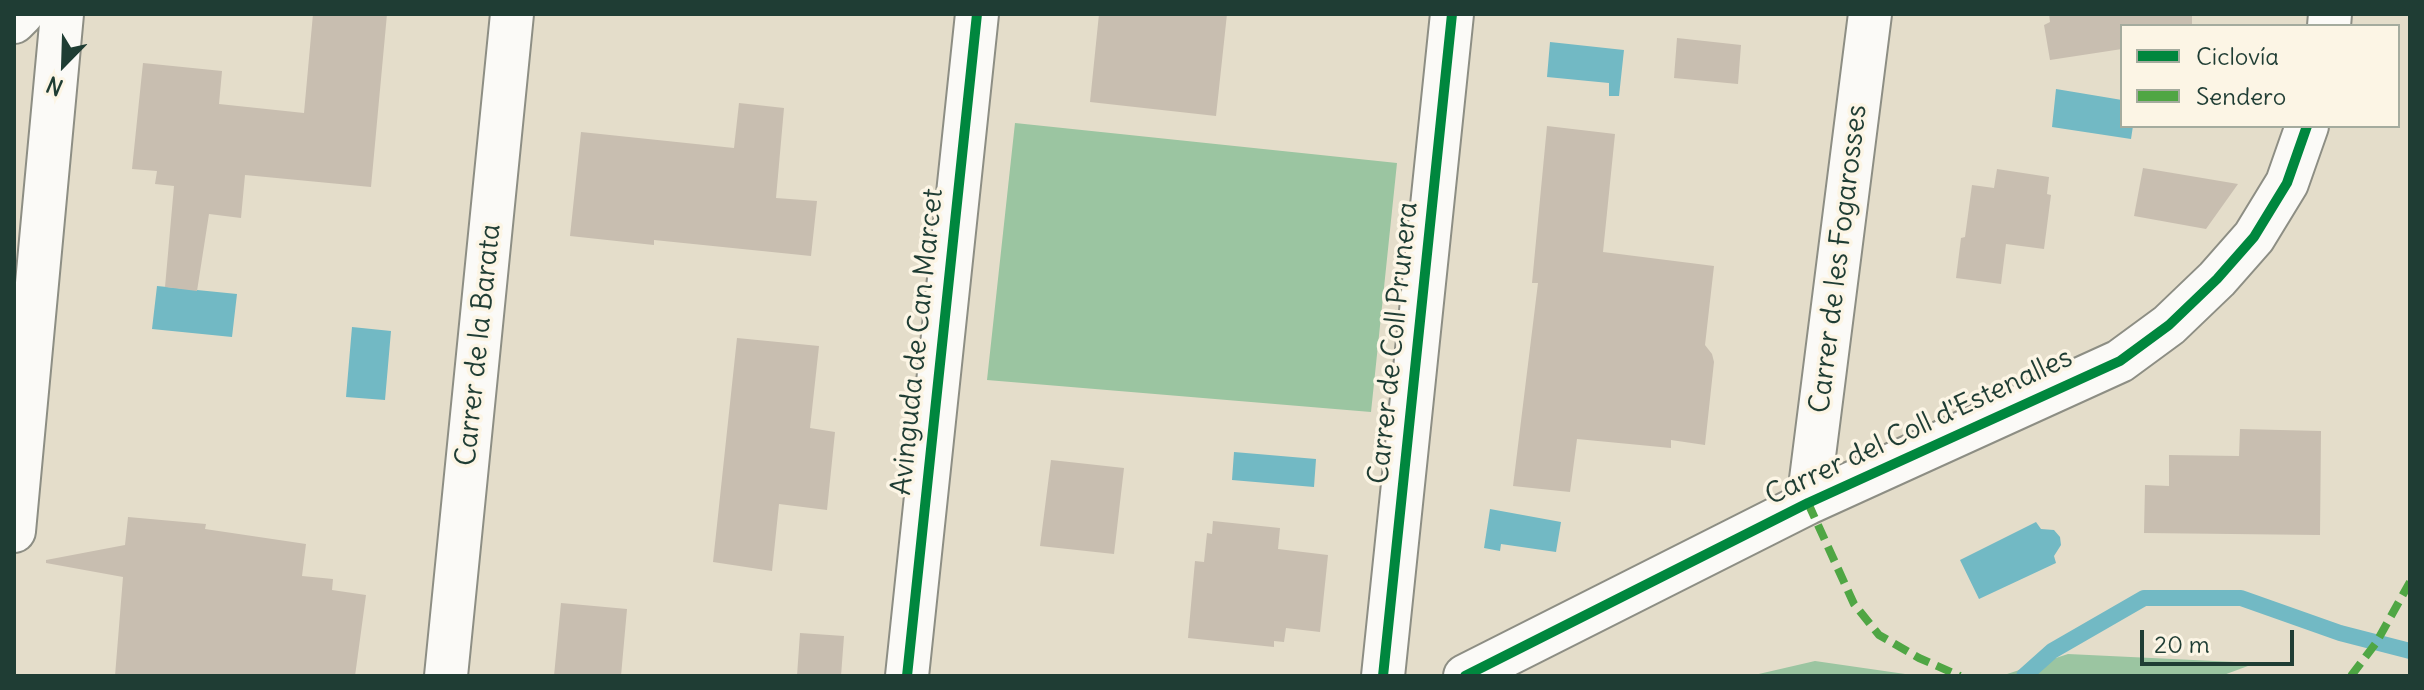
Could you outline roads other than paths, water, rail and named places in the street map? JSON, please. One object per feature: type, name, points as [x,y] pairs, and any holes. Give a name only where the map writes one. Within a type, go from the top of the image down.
[{"type":"street","points":[[14,22],[22,14]]},
{"type":"street","points":[[14,531],[62,14]]},
{"type":"street","name":"Carrer de la Barata","points":[[446,676],[512,14]]},
{"type":"street","name":"Avinguda de Can Marcet","points":[[907,676],[977,14]]},
{"type":"street","name":"Carrer de Coll Prunera","points":[[1383,676],[1452,14]]},
{"type":"street","name":"Carrer de les Fogarosses","points":[[1808,503],[1870,14]]},
{"type":"street","name":"Carrer del Coll d'Estenalles","points":[[1465,676],[1808,503],[2120,361],[2169,325],[2217,279],[2254,237],[2287,183],[2306,128]]},
{"type":"water","points":[[1550,42],[1624,50],[1619,96],[1609,96],[1609,83],[1547,77]]},
{"type":"water","points":[[2056,89],[2120,100],[2120,128],[2133,128],[2131,139],[2052,127]]},
{"type":"water","points":[[157,286],[237,294],[232,337],[152,329]]},
{"type":"water","points":[[352,327],[391,331],[385,400],[346,397]]},
{"type":"water","points":[[1234,452],[1316,459],[1314,487],[1232,480]]},
{"type":"water","points":[[1490,509],[1561,522],[1556,552],[1501,544],[1500,551],[1484,548]]},
{"type":"water","points":[[2036,522],[2041,529],[2054,530],[2060,537],[2061,545],[2054,556],[2056,563],[1979,599],[1960,560]]},
{"type":"waterway","points":[[2024,676],[2052,651],[2144,598],[2241,598],[2340,633],[2410,651]]}]
